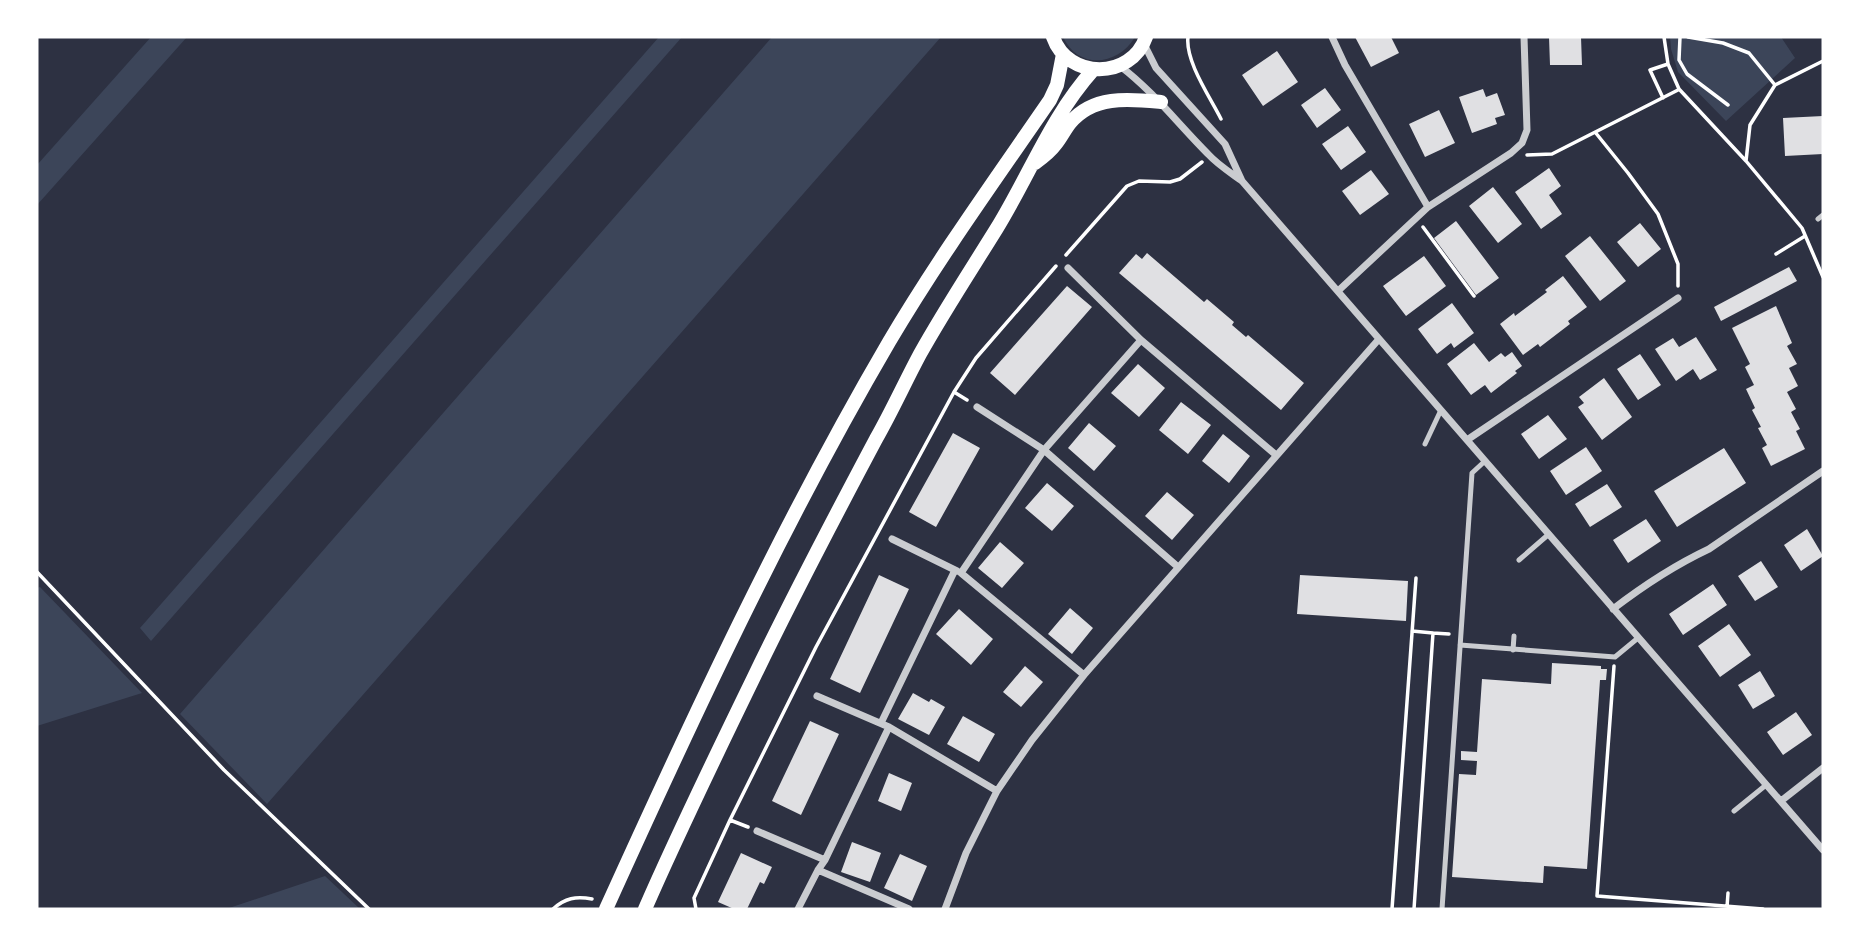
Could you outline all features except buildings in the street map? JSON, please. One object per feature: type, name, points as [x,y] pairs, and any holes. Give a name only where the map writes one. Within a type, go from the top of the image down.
[{"type":"main road","points":[[1053,37],[1063,54],[1076,64],[1093,70],[1120,66],[1134,57],[1145,40]]},
{"type":"main road","points":[[606,909],[704,696],[814,477],[891,340],[1050,100],[1057,85],[1063,54]]},
{"type":"main road","points":[[645,909],[734,717],[812,559],[919,356],[963,280],[998,227],[1032,167],[1039,148],[1069,99],[1093,70]]},
{"type":"main road","points":[[1032,167],[1054,147],[1070,123],[1082,111],[1105,101],[1127,99],[1161,102]]},
{"type":"street","points":[[1332,37],[1345,65],[1428,207]]},
{"type":"street","points":[[1338,291],[1428,207],[1522,143],[1527,130],[1524,37]]},
{"type":"street","points":[[1145,40],[1156,68],[1225,144],[1242,181]]},
{"type":"street","points":[[1120,66],[1161,102],[1209,156],[1242,181],[1823,850]]},
{"type":"street","points":[[1068,268],[1141,340],[1276,455]]},
{"type":"street","points":[[1467,440],[1678,298]]},
{"type":"street","points":[[945,909],[966,853],[997,792],[1032,740],[1178,567],[1379,339]]},
{"type":"street","points":[[799,909],[825,860],[958,571],[1044,450],[1141,340]]},
{"type":"street","points":[[977,407],[1044,450],[1178,567]]},
{"type":"street","points":[[1613,609],[1823,471]]},
{"type":"street","points":[[891,539],[958,571],[1084,676]]},
{"type":"street","points":[[817,696],[885,725],[997,792]]},
{"type":"street","points":[[1781,801],[1823,768]]},
{"type":"street","points":[[757,831],[825,860]]},
{"type":"street","points":[[818,870],[909,909]]},
{"type":"lane","points":[[1425,444],[1441,410]]},
{"type":"lane","points":[[1442,909],[1472,472],[1485,461]]},
{"type":"lane","points":[[1519,560],[1549,534]]},
{"type":"lane","points":[[1513,650],[1514,636]]},
{"type":"lane","points":[[1460,645],[1615,657],[1638,638]]},
{"type":"lane","points":[[1734,811],[1766,785]]},
{"type":"path","points":[[1188,37],[1187,46],[1194,67],[1232,139],[1225,144]]},
{"type":"path","points":[[1664,37],[1668,64],[1679,89],[1746,161],[1802,228],[1823,276]]},
{"type":"path","points":[[1680,37],[1679,60],[1687,75],[1728,105]]},
{"type":"path","points":[[1688,37],[1723,43],[1749,53],[1775,85]]},
{"type":"path","points":[[1746,161],[1751,125],[1775,85],[1823,61]]},
{"type":"path","points":[[1663,97],[1650,70],[1668,64]]},
{"type":"path","points":[[1511,153],[1552,155],[1679,89]]},
{"type":"path","points":[[1595,132],[1658,214],[1678,264],[1678,298]]},
{"type":"path","points":[[696,909],[694,898],[816,647],[954,392],[976,358],[1127,186],[1139,181],[1170,183],[1180,179],[1209,156]]},
{"type":"path","points":[[1416,218],[1474,296]]},
{"type":"path","points":[[1776,254],[1805,236]]},
{"type":"path","points":[[37,572],[224,771],[369,909]]},
{"type":"path","points":[[1392,909],[1416,578]]},
{"type":"path","points":[[1412,631],[1449,634]]},
{"type":"path","points":[[1414,909],[1433,633]]},
{"type":"path","points":[[1615,657],[1597,896],[1763,909]]},
{"type":"path","points":[[730,820],[757,831]]},
{"type":"path","points":[[1727,907],[1728,893]]},
{"type":"path","points":[[553,909],[567,899],[593,899]]},
{"type":"shaded area","points":[[151,37],[187,37],[37,205],[37,165]]},
{"type":"shaded area","points":[[659,37],[682,37],[151,641],[140,628]]},
{"type":"shaded area","points":[[772,37],[941,37],[267,804],[180,714]]},
{"type":"shaded area","points":[[1063,37],[1135,37],[1119,54],[1098,60],[1078,55]]},
{"type":"shaded area","points":[[1670,37],[1781,37],[1795,58],[1726,121],[1678,72]]},
{"type":"shaded area","points":[[40,587],[142,693],[37,726],[37,588]]},
{"type":"shaded area","points":[[325,876],[360,909],[226,909]]}]
